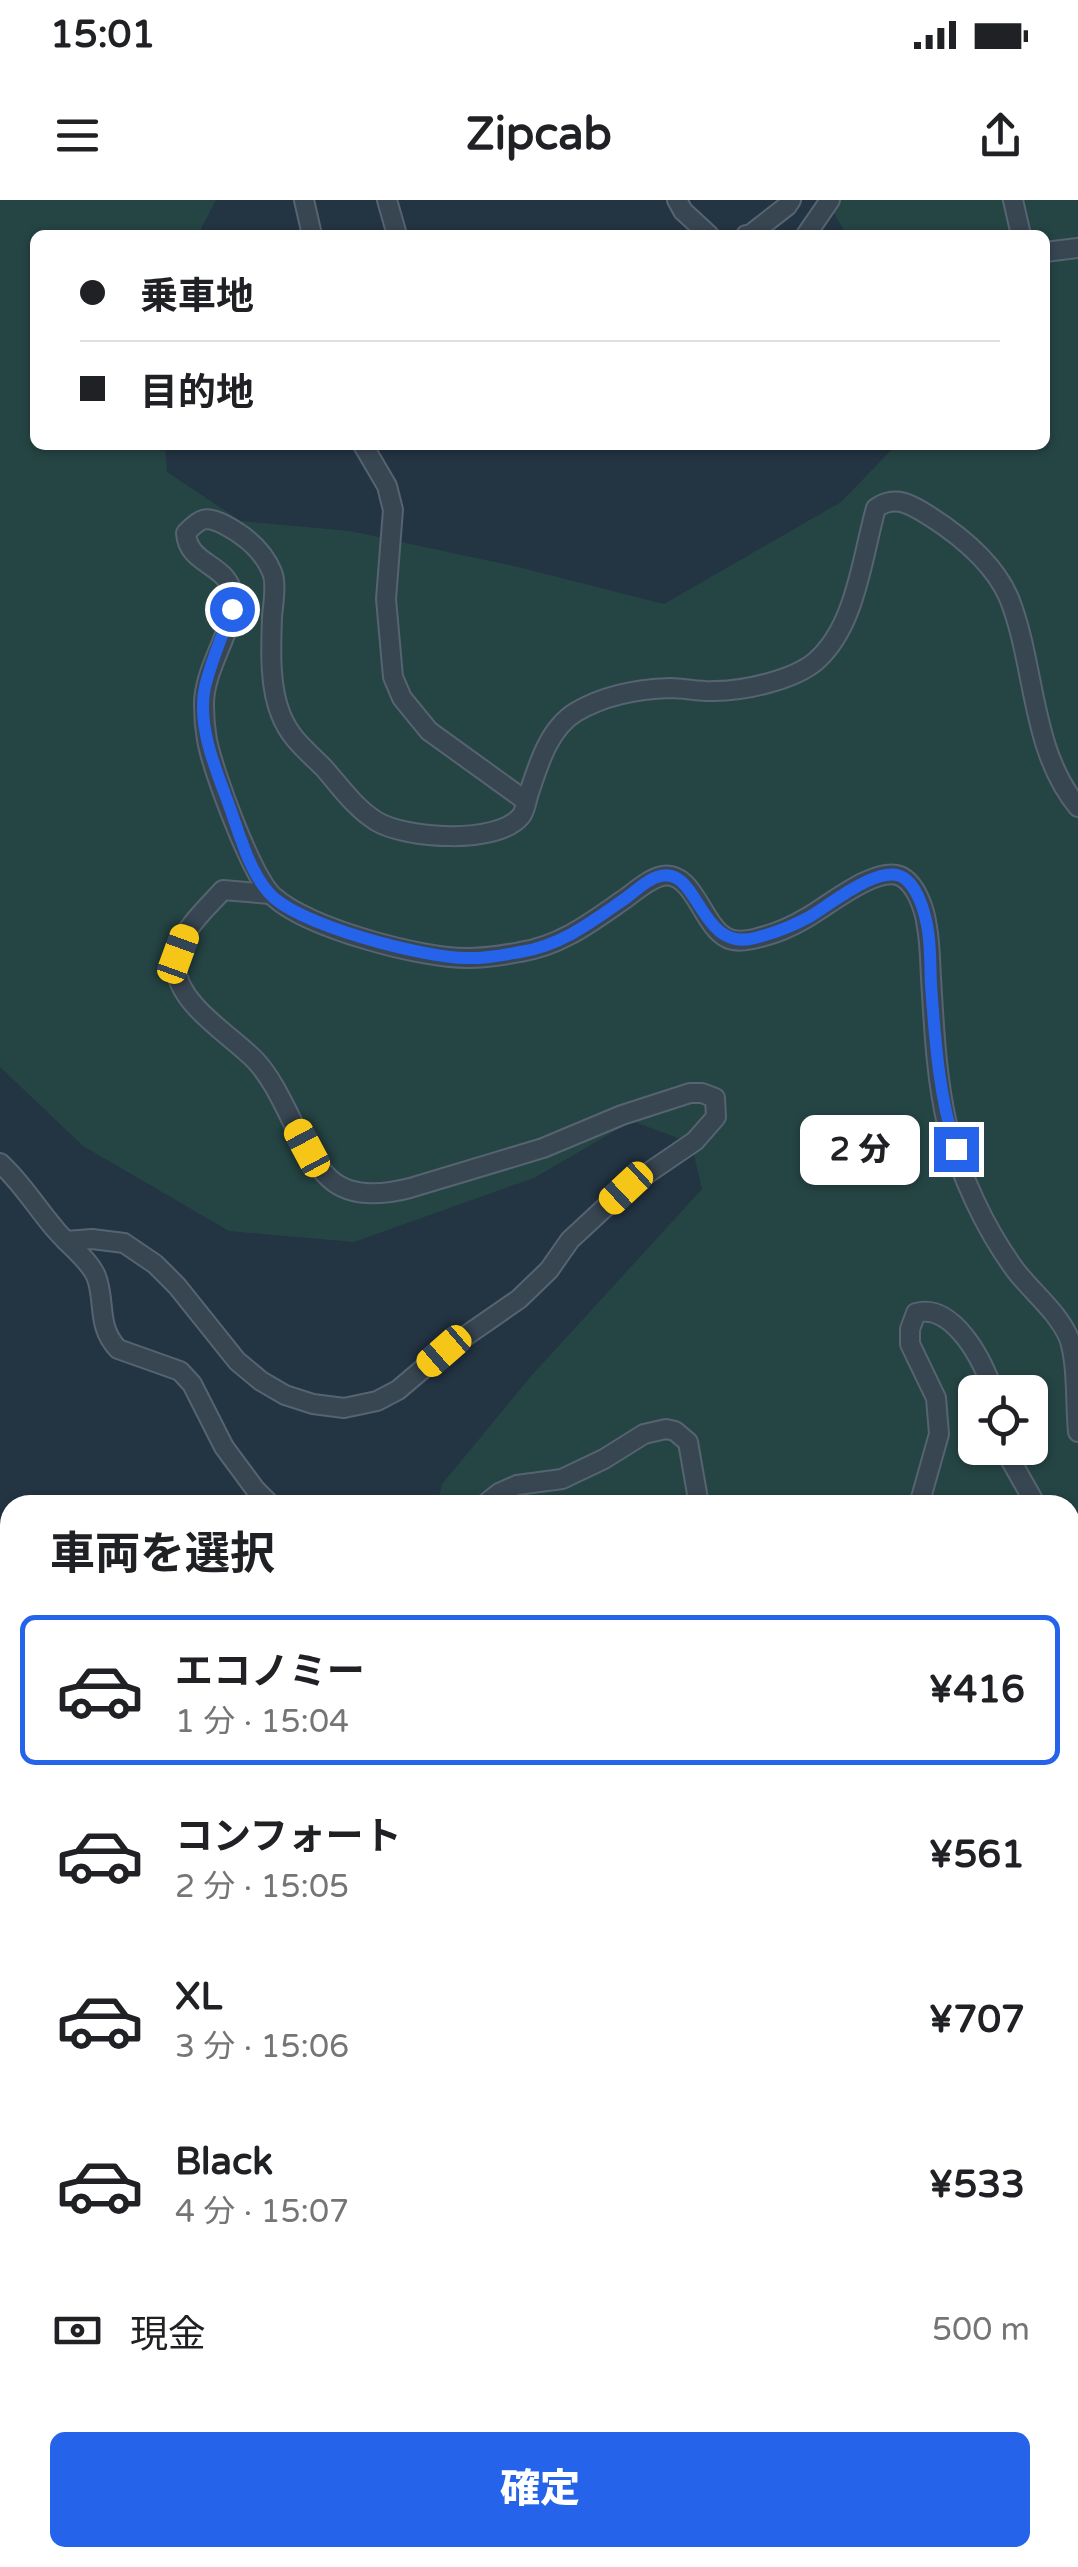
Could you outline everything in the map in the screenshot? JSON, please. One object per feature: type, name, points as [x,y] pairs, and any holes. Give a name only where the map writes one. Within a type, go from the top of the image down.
[{"type":"street","points":[[304,200],[311,230]]},
{"type":"street","points":[[387,200],[395,230]]},
{"type":"street","points":[[678,200],[683,211],[703,230]]},
{"type":"street","points":[[754,230],[791,200]]},
{"type":"street","points":[[809,230],[830,200]]},
{"type":"street","points":[[1013,200],[1019,230]]},
{"type":"street","points":[[1050,251],[1078,248]]},
{"type":"street","points":[[366,450],[387,486],[393,510],[386,599],[393,678],[402,698],[429,731],[526,800]]},
{"type":"street","points":[[1078,807],[1050,756],[1008,595],[977,551],[911,504],[897,500],[876,508],[840,633],[816,660],[781,679],[744,688],[670,688],[598,699],[564,719],[554,732],[524,814],[500,828],[464,836],[430,837],[377,822],[349,799],[290,735],[279,711],[273,677],[274,576],[258,547],[223,524],[205,519],[186,533],[194,554],[225,576],[233,594],[232,609],[204,689],[206,738],[254,870],[270,894],[288,908],[337,929],[419,952],[467,958],[524,952],[560,942],[656,877],[671,875],[687,886],[712,926],[728,939],[748,940],[777,933],[888,873],[904,877],[917,893],[927,925],[934,1030],[948,1123],[984,1220],[1016,1271],[1054,1312],[1069,1338],[1076,1358],[1078,1432]]},
{"type":"street","points":[[66,1242],[92,1239],[124,1243],[155,1264],[177,1286],[236,1361],[260,1381],[299,1400],[344,1408],[398,1390],[444,1351],[519,1299],[570,1240],[626,1188],[694,1141],[716,1118],[715,1098],[690,1093],[622,1115],[543,1148],[410,1188],[388,1194],[343,1188],[328,1177],[307,1148],[268,1075],[205,1017],[182,988],[176,969],[185,933],[223,890],[270,894]]},
{"type":"street","points":[[0,1163],[24,1186],[66,1242],[92,1269],[98,1280],[102,1316],[110,1341],[118,1348],[180,1370],[192,1384],[224,1447],[261,1495]]},
{"type":"street","points":[[921,1495],[939,1434],[936,1398],[910,1344],[916,1313],[921,1310],[939,1314],[950,1322],[976,1351],[988,1375]]},
{"type":"street","points":[[496,1495],[517,1485],[562,1479],[644,1434],[666,1429],[688,1442],[697,1495]]},
{"type":"street","points":[[1013,1465],[1030,1495]]},
{"type":"green space","points":[[0,200],[216,200],[201,230],[30,230],[30,450],[165,450],[167,472],[241,521],[350,531],[664,604],[841,502],[891,450],[1050,450],[1050,230],[844,230],[826,200],[1078,200],[1078,1495],[439,1495],[442,1484],[532,1375],[702,1189],[691,1143],[632,1121],[534,1178],[354,1242],[229,1231],[83,1146],[0,1067]]},
{"type":"route","points":[[232,609],[204,689],[206,738],[254,870],[270,894],[288,908],[337,929],[419,952],[467,958],[524,952],[560,942],[656,877],[671,875],[687,886],[712,926],[728,939],[748,940],[777,933],[888,873],[904,877],[917,893],[927,925],[934,1030],[948,1123],[956,1149]]}]
